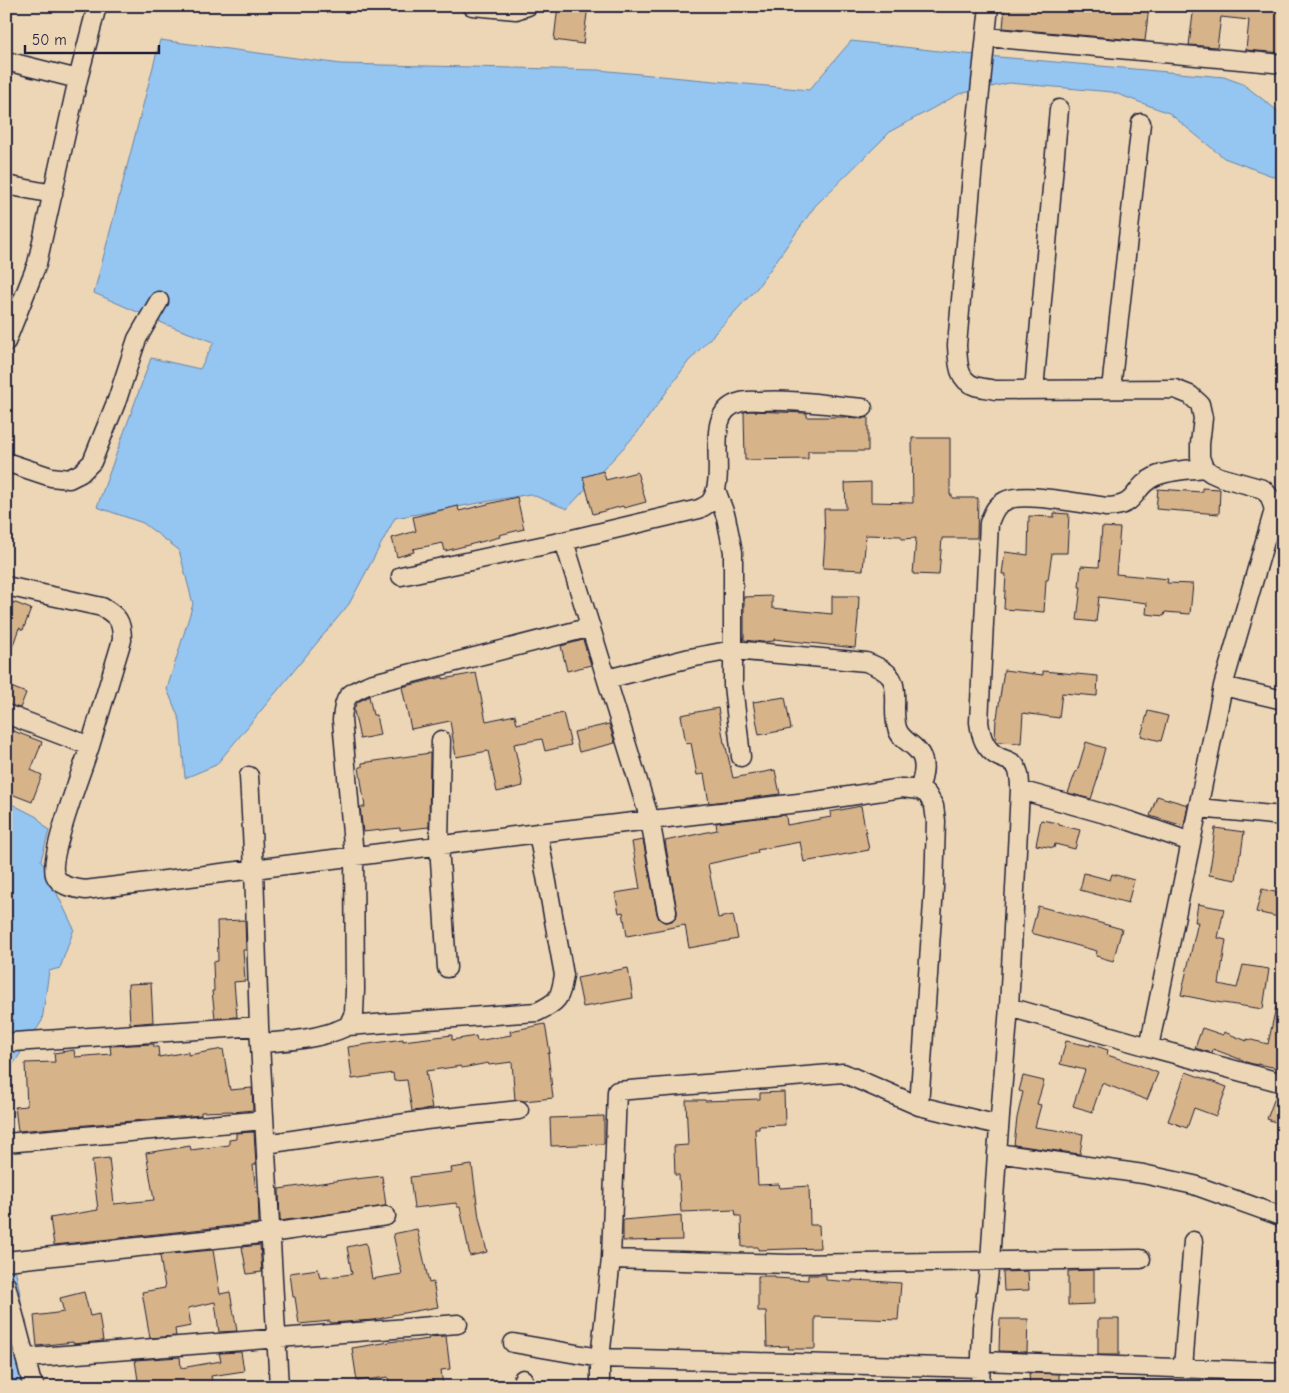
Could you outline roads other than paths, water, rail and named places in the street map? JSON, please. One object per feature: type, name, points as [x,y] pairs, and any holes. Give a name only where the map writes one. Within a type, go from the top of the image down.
[{"type":"street","points":[[6,342],[37,264],[78,79],[97,6]]},
{"type":"street","points":[[472,6],[516,10],[528,6]]},
{"type":"street","points":[[989,6],[957,345],[958,366],[963,379],[974,386],[995,390],[1174,389],[1190,395],[1200,404],[1203,418],[1200,457],[1204,468],[1220,477],[1263,489],[1270,496],[1278,511],[1223,686],[1149,1047]]},
{"type":"street","points":[[986,37],[1283,64]]},
{"type":"street","points":[[6,61],[78,79]]},
{"type":"street","points":[[1034,390],[1058,109]]},
{"type":"street","points":[[1111,389],[1141,123]]},
{"type":"street","points":[[6,185],[53,194]]},
{"type":"street","points":[[6,462],[51,476],[69,479],[81,473],[92,462],[137,339],[159,301]]},
{"type":"street","points":[[401,576],[564,541],[699,509],[711,502],[716,490],[719,421],[727,408],[741,402],[776,400],[863,408]]},
{"type":"street","points":[[980,1387],[982,1327],[990,1262],[1009,1007],[1020,790],[1019,774],[1014,764],[987,748],[981,736],[979,722],[989,522],[995,508],[1005,500],[1030,497],[1106,507],[1117,506],[1126,503],[1135,496],[1144,484],[1153,477],[1163,473],[1204,468]]},
{"type":"street","points":[[716,490],[726,517],[733,552],[733,685],[741,757]]},
{"type":"street","points":[[564,541],[650,820],[667,912]]},
{"type":"street","points":[[6,586],[102,607],[115,614],[120,623],[122,640],[58,844],[54,866],[56,876],[70,888],[85,890],[538,832],[816,801],[902,788],[918,790],[926,794],[934,806],[936,821],[934,888],[919,1106]]},
{"type":"street","points":[[348,1026],[354,1013],[355,990],[354,856],[342,720],[343,705],[346,697],[352,692],[370,684],[591,627]]},
{"type":"street","points":[[607,679],[690,658],[733,650],[866,662],[890,674],[894,682],[897,728],[901,737],[917,750],[923,759],[924,775],[918,790]]},
{"type":"street","points":[[1223,686],[1283,700]]},
{"type":"street","points":[[6,714],[90,746]]},
{"type":"street","points":[[441,740],[439,845],[448,968]]},
{"type":"street","points":[[248,776],[279,1387]]},
{"type":"street","points":[[1020,790],[1130,821],[1191,842]]},
{"type":"street","points":[[1198,808],[1283,816]]},
{"type":"street","points":[[14,1042],[260,1035],[303,1040],[334,1033],[348,1026],[537,1012],[554,1004],[561,992],[564,975],[538,832]]},
{"type":"street","points":[[1009,1007],[1283,1083]]},
{"type":"street","points":[[600,1387],[600,1358],[611,1259],[617,1091],[843,1073],[919,1106],[999,1125]]},
{"type":"street","points":[[266,1144],[426,1120],[518,1110]]},
{"type":"street","points":[[6,1143],[264,1120]]},
{"type":"street","points":[[997,1153],[1143,1174],[1194,1185],[1283,1217]]},
{"type":"street","points":[[6,1261],[270,1233],[386,1216]]},
{"type":"street","points":[[1183,1368],[1193,1241]]},
{"type":"street","points":[[611,1259],[788,1264],[1141,1259]]},
{"type":"street","points":[[6,1285],[35,1387]]},
{"type":"street","points":[[26,1358],[458,1324]]},
{"type":"street","points":[[513,1343],[600,1358],[1183,1368],[1283,1372]]},
{"type":"water","points":[[160,40],[341,64],[598,70],[809,90],[851,41],[965,54],[1224,77],[1243,84],[1283,115],[1283,180],[1224,158],[1169,113],[1112,92],[1009,83],[959,94],[891,131],[815,206],[757,288],[688,362],[637,433],[567,509],[530,494],[395,518],[349,604],[216,765],[185,778],[180,721],[167,689],[193,604],[179,550],[143,523],[97,507],[151,358],[200,369],[214,342],[167,325],[94,293]]},
{"type":"water","points":[[6,801],[37,817],[49,831],[41,860],[74,929],[60,968],[49,971],[42,1021],[8,1072],[6,1086]]},
{"type":"water","points":[[6,1219],[21,1300],[24,1387],[6,1387]]}]
